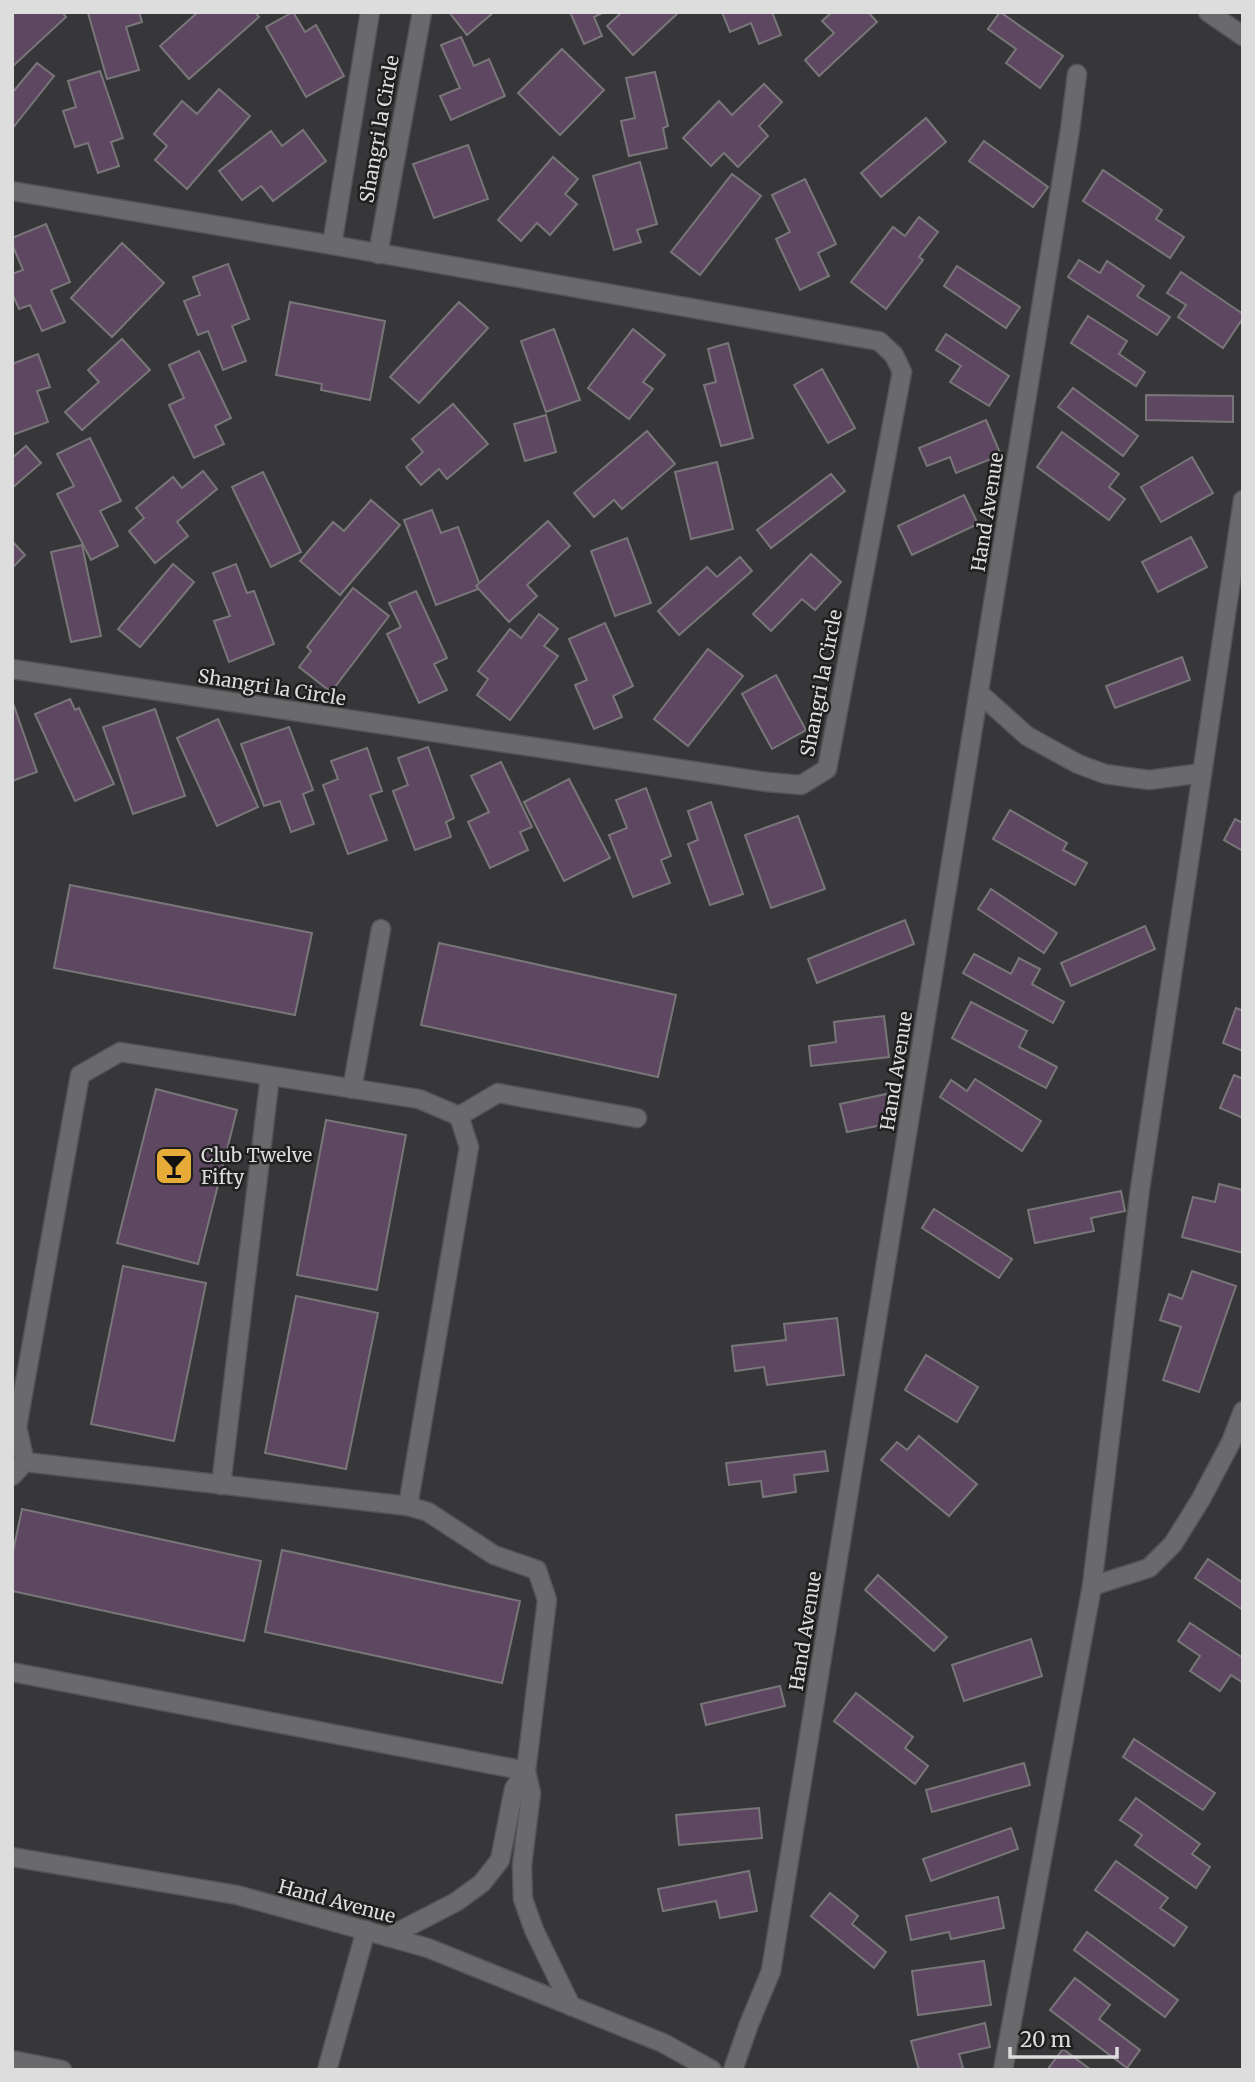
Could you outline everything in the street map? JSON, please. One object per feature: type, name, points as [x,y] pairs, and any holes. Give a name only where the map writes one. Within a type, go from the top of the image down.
[{"type":"street","name":"Shangri la Circle","points":[[332,244],[370,12]]},
{"type":"street","name":"Shangri la Circle","points":[[378,254],[422,12]]},
{"type":"street","points":[[1208,12],[1228,19],[1243,36]]},
{"type":"street","name":"Hand Avenue","points":[[733,2070],[771,1971],[1077,74]]},
{"type":"street","name":"Shangri la Circle","points":[[12,191],[332,244],[879,341],[894,355],[902,372],[827,769],[801,785],[766,782],[12,669]]},
{"type":"street","points":[[1003,2070],[1092,1586],[1140,1189],[1243,500]]},
{"type":"street","points":[[979,693],[1027,736],[1077,764],[1105,774],[1149,780],[1202,773]]},
{"type":"street","points":[[352,1089],[381,929]]},
{"type":"street","points":[[25,1462],[17,1427],[80,1074],[120,1052],[419,1099],[458,1116],[469,1147],[408,1506]]},
{"type":"street","points":[[221,1485],[270,1076]]},
{"type":"street","points":[[458,1116],[498,1093],[636,1118]]},
{"type":"street","points":[[1092,1586],[1149,1568],[1173,1544],[1201,1499],[1231,1442],[1243,1411]]},
{"type":"street","points":[[12,1476],[25,1462]]},
{"type":"street","points":[[25,1462],[408,1506],[428,1512],[494,1555],[537,1570],[547,1600],[526,1771],[531,1793],[522,1865],[523,1899],[534,1930],[571,2006]]},
{"type":"street","points":[[12,1672],[526,1771]]},
{"type":"street","points":[[388,1937],[456,1902],[482,1883],[500,1860],[514,1789],[526,1771]]},
{"type":"street","name":"Hand Avenue","points":[[12,1857],[237,1895],[428,1948],[663,2043],[712,2070]]},
{"type":"street","points":[[327,2070],[366,1930]]},
{"type":"street","points":[[12,2060],[62,2070]]},
{"type":"building","points":[[12,12],[62,12],[66,17],[12,67]]},
{"type":"building","points":[[139,12],[142,22],[126,27],[139,70],[107,79],[88,13]]},
{"type":"building","points":[[198,12],[255,12],[259,17],[189,79],[160,46]]},
{"type":"building","points":[[293,12],[305,32],[316,25],[344,76],[306,97],[266,27]]},
{"type":"building","points":[[449,12],[494,12],[467,35]]},
{"type":"building","points":[[570,12],[604,12],[594,17],[602,36],[584,44]]},
{"type":"building","points":[[622,12],[679,12],[633,55],[607,26]]},
{"type":"building","points":[[722,12],[772,12],[781,35],[759,44],[751,23],[730,32]]},
{"type":"building","points":[[832,12],[868,12],[877,22],[819,76],[805,60],[834,33],[822,21]]},
{"type":"building","points":[[1000,12],[1063,56],[1040,88],[1006,63],[1016,49],[988,29]]},
{"type":"building","points":[[461,37],[474,66],[489,59],[505,96],[451,120],[440,96],[460,88],[441,45]]},
{"type":"building","points":[[562,49],[604,90],[560,135],[518,93]]},
{"type":"building","points":[[37,63],[54,76],[12,129],[12,93]]},
{"type":"building","points":[[100,71],[123,138],[111,142],[119,166],[98,173],[88,143],[75,147],[63,111],[76,107],[68,81]]},
{"type":"building","points":[[655,72],[668,126],[663,128],[667,148],[629,156],[621,121],[635,118],[626,78]]},
{"type":"building","points":[[764,84],[782,102],[759,126],[768,136],[738,167],[724,153],[711,166],[683,138],[719,101],[732,115]]},
{"type":"building","points":[[219,89],[250,116],[187,189],[155,160],[167,146],[154,134],[182,101],[197,114]]},
{"type":"building","points":[[926,118],[946,142],[881,197],[861,173]]},
{"type":"building","points":[[303,130],[326,161],[273,201],[261,186],[242,200],[219,171],[271,131],[282,146]]},
{"type":"building","points":[[984,141],[1048,187],[1033,207],[969,161]]},
{"type":"building","points":[[468,145],[488,199],[434,218],[413,164]]},
{"type":"building","points":[[553,157],[578,179],[565,194],[577,204],[550,235],[537,223],[521,241],[498,220]]},
{"type":"building","points":[[640,162],[657,224],[637,230],[641,242],[614,250],[593,176]]},
{"type":"building","points":[[1103,170],[1162,210],[1156,219],[1184,237],[1170,258],[1083,201]]},
{"type":"building","points":[[732,174],[761,196],[700,275],[671,252]]},
{"type":"building","points":[[805,179],[836,244],[818,253],[829,276],[800,290],[776,239],[790,232],[772,195]]},
{"type":"building","points":[[919,217],[938,232],[919,257],[923,260],[886,309],[851,282],[893,227],[905,236]]},
{"type":"building","points":[[46,224],[70,282],[51,290],[65,322],[42,331],[30,305],[19,309],[12,293],[12,274],[23,270],[12,238]]},
{"type":"building","points":[[122,243],[164,283],[112,337],[71,298]]},
{"type":"building","points":[[1079,260],[1100,273],[1107,261],[1144,286],[1137,296],[1170,317],[1157,335],[1068,277]]},
{"type":"building","points":[[228,264],[249,319],[232,326],[246,361],[223,370],[208,331],[198,335],[184,301],[200,295],[193,277]]},
{"type":"building","points":[[957,266],[1020,307],[1006,328],[944,286]]},
{"type":"building","points":[[1181,272],[1243,314],[1223,348],[1178,317],[1186,305],[1167,293]]},
{"type":"building","points":[[290,302],[385,321],[370,400],[321,390],[322,384],[276,375]]},
{"type":"building","points":[[459,302],[488,328],[419,403],[390,377]]},
{"type":"building","points":[[1088,316],[1127,341],[1119,354],[1145,372],[1136,386],[1071,343]]},
{"type":"building","points":[[554,329],[580,400],[546,412],[521,341]]},
{"type":"building","points":[[633,329],[665,355],[643,382],[653,389],[629,419],[588,388]]},
{"type":"building","points":[[946,334],[1009,376],[989,406],[950,382],[961,366],[936,350]]},
{"type":"building","points":[[122,339],[150,370],[82,430],[65,412],[99,382],[88,370]]},
{"type":"building","points":[[728,343],[753,438],[721,446],[704,385],[716,382],[708,349]]},
{"type":"building","points":[[199,351],[231,418],[215,426],[224,444],[194,458],[169,405],[184,398],[169,365]]},
{"type":"building","points":[[38,354],[50,387],[37,391],[48,422],[12,435],[12,364]]},
{"type":"building","points":[[822,369],[855,428],[828,443],[794,385]]},
{"type":"building","points":[[1073,388],[1138,436],[1123,456],[1058,407]]},
{"type":"building","points":[[1146,395],[1233,396],[1233,422],[1146,420]]},
{"type":"building","points":[[453,404],[488,444],[447,479],[439,469],[421,485],[406,467],[423,452],[412,439]]},
{"type":"building","points":[[546,415],[556,452],[525,461],[514,424]]},
{"type":"building","points":[[986,420],[1001,455],[956,473],[950,457],[927,466],[919,448]]},
{"type":"building","points":[[647,431],[675,464],[622,509],[614,500],[594,517],[574,493]]},
{"type":"building","points":[[1062,432],[1119,474],[1109,487],[1125,499],[1109,520],[1037,467]]},
{"type":"building","points":[[90,438],[121,501],[100,511],[118,546],[91,560],[57,494],[74,486],[57,454]]},
{"type":"building","points":[[26,446],[41,463],[12,488],[12,458]]},
{"type":"building","points":[[1192,457],[1213,493],[1161,522],[1141,487]]},
{"type":"building","points":[[717,462],[733,529],[691,539],[675,472]]},
{"type":"building","points":[[203,471],[217,489],[177,522],[188,536],[155,563],[129,531],[144,518],[136,508],[173,477],[182,488]]},
{"type":"building","points":[[263,472],[301,552],[271,567],[232,487]]},
{"type":"building","points":[[831,474],[845,491],[771,548],[757,530]]},
{"type":"building","points":[[964,495],[978,524],[912,555],[898,526]]},
{"type":"building","points":[[371,500],[400,525],[340,595],[300,561],[333,522],[344,531]]},
{"type":"building","points":[[432,510],[441,533],[458,527],[481,588],[436,605],[404,520]]},
{"type":"building","points":[[548,521],[570,546],[527,585],[537,596],[509,622],[476,586]]},
{"type":"building","points":[[1191,537],[1207,567],[1158,592],[1142,562]]},
{"type":"building","points":[[627,538],[651,603],[615,616],[591,551]]},
{"type":"building","points":[[12,541],[25,555],[12,568]]},
{"type":"building","points":[[82,545],[101,636],[71,642],[51,552]]},
{"type":"building","points":[[811,554],[841,582],[815,610],[802,599],[771,631],[753,614]]},
{"type":"building","points":[[740,557],[752,571],[679,635],[658,611],[707,567],[717,577]]},
{"type":"building","points":[[173,564],[194,582],[140,647],[118,629]]},
{"type":"building","points":[[236,564],[247,593],[254,591],[274,644],[229,662],[214,621],[230,616],[213,573]]},
{"type":"building","points":[[353,588],[389,616],[331,692],[299,667],[311,651],[307,647]]},
{"type":"building","points":[[416,591],[447,658],[434,664],[447,690],[419,703],[387,634],[401,627],[389,603]]},
{"type":"building","points":[[539,614],[558,629],[544,646],[558,656],[510,720],[477,695],[488,679],[478,671],[510,629],[521,638]]},
{"type":"building","points":[[605,623],[633,686],[613,696],[622,717],[594,729],[575,685],[587,680],[569,639]]},
{"type":"building","points":[[708,649],[743,676],[688,746],[654,719]]},
{"type":"building","points":[[1182,657],[1190,680],[1115,708],[1106,686]]},
{"type":"building","points":[[776,675],[806,730],[772,749],[742,694]]},
{"type":"building","points":[[70,699],[75,710],[79,708],[114,784],[75,801],[35,714]]},
{"type":"building","points":[[12,700],[37,772],[12,781]]},
{"type":"building","points":[[155,709],[185,796],[133,814],[103,727]]},
{"type":"building","points":[[218,719],[258,807],[217,826],[177,738]]},
{"type":"building","points":[[289,727],[313,790],[303,794],[314,824],[291,832],[280,801],[264,806],[241,744]]},
{"type":"building","points":[[428,747],[454,818],[446,822],[451,837],[415,850],[393,791],[408,785],[398,758]]},
{"type":"building","points":[[367,748],[382,791],[370,795],[387,840],[348,854],[323,785],[338,779],[331,761]]},
{"type":"building","points":[[501,762],[532,827],[520,832],[528,850],[490,868],[468,822],[489,812],[471,776]]},
{"type":"building","points":[[569,779],[610,858],[564,881],[524,802]]},
{"type":"building","points":[[646,788],[671,856],[661,860],[670,883],[633,897],[609,835],[627,828],[616,800]]},
{"type":"building","points":[[711,802],[743,894],[710,905],[688,844],[698,840],[688,811]]},
{"type":"building","points":[[1010,810],[1067,843],[1063,850],[1087,863],[1075,885],[993,839]]},
{"type":"building","points":[[798,816],[825,889],[771,908],[745,835]]},
{"type":"building","points":[[1235,819],[1243,823],[1243,851],[1224,840]]},
{"type":"building","points":[[70,885],[312,933],[295,1015],[54,968]]},
{"type":"building","points":[[991,889],[1057,933],[1044,953],[978,909]]},
{"type":"building","points":[[905,920],[914,944],[817,983],[808,959]]},
{"type":"building","points":[[1145,926],[1155,949],[1071,986],[1061,963]]},
{"type":"building","points":[[439,943],[676,995],[658,1077],[421,1025]]},
{"type":"building","points":[[974,954],[1011,974],[1019,958],[1040,969],[1032,984],[1064,1002],[1053,1023],[963,973]]},
{"type":"building","points":[[971,1002],[1027,1031],[1019,1047],[1057,1067],[1046,1088],[952,1038]]},
{"type":"building","points":[[1236,1008],[1243,1011],[1243,1051],[1223,1043]]},
{"type":"building","points":[[884,1016],[889,1057],[811,1066],[809,1046],[836,1042],[834,1022]]},
{"type":"building","points":[[1234,1075],[1243,1079],[1243,1118],[1220,1108]]},
{"type":"building","points":[[975,1079],[1041,1121],[1022,1151],[940,1097],[951,1080],[967,1091]]},
{"type":"building","points":[[156,1089],[237,1110],[198,1264],[117,1243]]},
{"type":"building","points":[[886,1094],[892,1123],[847,1132],[840,1104]]},
{"type":"building","points":[[326,1120],[406,1135],[377,1290],[297,1275]]},
{"type":"building","points":[[1219,1184],[1243,1190],[1243,1253],[1182,1237],[1193,1197],[1215,1202]]},
{"type":"building","points":[[1121,1191],[1125,1211],[1091,1218],[1094,1231],[1035,1243],[1028,1210]]},
{"type":"building","points":[[934,1209],[1012,1259],[999,1278],[922,1228]]},
{"type":"building","points":[[123,1266],[206,1283],[174,1441],[91,1424]]},
{"type":"building","points":[[1192,1271],[1236,1286],[1199,1392],[1163,1380],[1181,1327],[1160,1320],[1169,1294],[1182,1299]]},
{"type":"building","points":[[296,1296],[378,1313],[346,1469],[265,1453]]},
{"type":"building","points":[[837,1318],[844,1375],[767,1385],[764,1367],[735,1371],[732,1346],[786,1340],[784,1324]]},
{"type":"building","points":[[926,1355],[978,1387],[957,1422],[905,1390]]},
{"type":"building","points":[[919,1436],[977,1484],[949,1516],[881,1460],[897,1442],[907,1450]]},
{"type":"building","points":[[825,1451],[828,1471],[794,1475],[796,1492],[763,1497],[761,1481],[729,1485],[726,1463]]},
{"type":"building","points":[[22,1509],[261,1561],[244,1641],[12,1591],[12,1556]]},
{"type":"building","points":[[282,1550],[520,1601],[502,1683],[265,1632]]},
{"type":"building","points":[[1208,1559],[1243,1583],[1243,1610],[1195,1578]]},
{"type":"building","points":[[878,1575],[947,1637],[934,1651],[865,1590]]},
{"type":"building","points":[[1190,1623],[1243,1658],[1243,1683],[1231,1675],[1220,1691],[1190,1671],[1200,1656],[1178,1641]]},
{"type":"building","points":[[1031,1639],[1042,1676],[964,1701],[952,1665]]},
{"type":"building","points":[[780,1686],[785,1706],[706,1725],[701,1704]]},
{"type":"building","points":[[856,1693],[913,1737],[905,1748],[928,1766],[915,1784],[834,1721]]},
{"type":"building","points":[[1134,1739],[1215,1793],[1203,1810],[1123,1757]]},
{"type":"building","points":[[1024,1763],[1030,1785],[932,1812],[926,1790]]},
{"type":"building","points":[[1136,1798],[1200,1844],[1192,1854],[1210,1867],[1196,1888],[1135,1845],[1142,1835],[1120,1820]]},
{"type":"building","points":[[759,1808],[762,1838],[679,1845],[676,1815]]},
{"type":"building","points":[[1011,1828],[1018,1849],[931,1881],[923,1859]]},
{"type":"building","points":[[1116,1861],[1168,1898],[1160,1908],[1187,1927],[1174,1946],[1095,1890]]},
{"type":"building","points":[[749,1871],[757,1911],[720,1918],[716,1901],[663,1911],[658,1889]]},
{"type":"building","points":[[830,1893],[858,1916],[852,1924],[886,1952],[874,1968],[811,1916]]},
{"type":"building","points":[[998,1897],[1004,1928],[951,1939],[949,1932],[911,1940],[906,1916]]},
{"type":"building","points":[[1087,1932],[1178,2000],[1165,2017],[1074,1950]]},
{"type":"building","points":[[984,1961],[991,2005],[918,2015],[912,1971]]},
{"type":"building","points":[[1075,1978],[1110,2005],[1099,2019],[1140,2050],[1127,2068],[1050,2010]]},
{"type":"building","points":[[985,2023],[990,2047],[959,2054],[963,2068],[919,2070],[911,2041]]},
{"type":"building","points":[[1063,2049],[1091,2070],[1047,2070]]},
{"type":"place","name":"Club Twelve Fifty","points":[[174,1166]]}]
